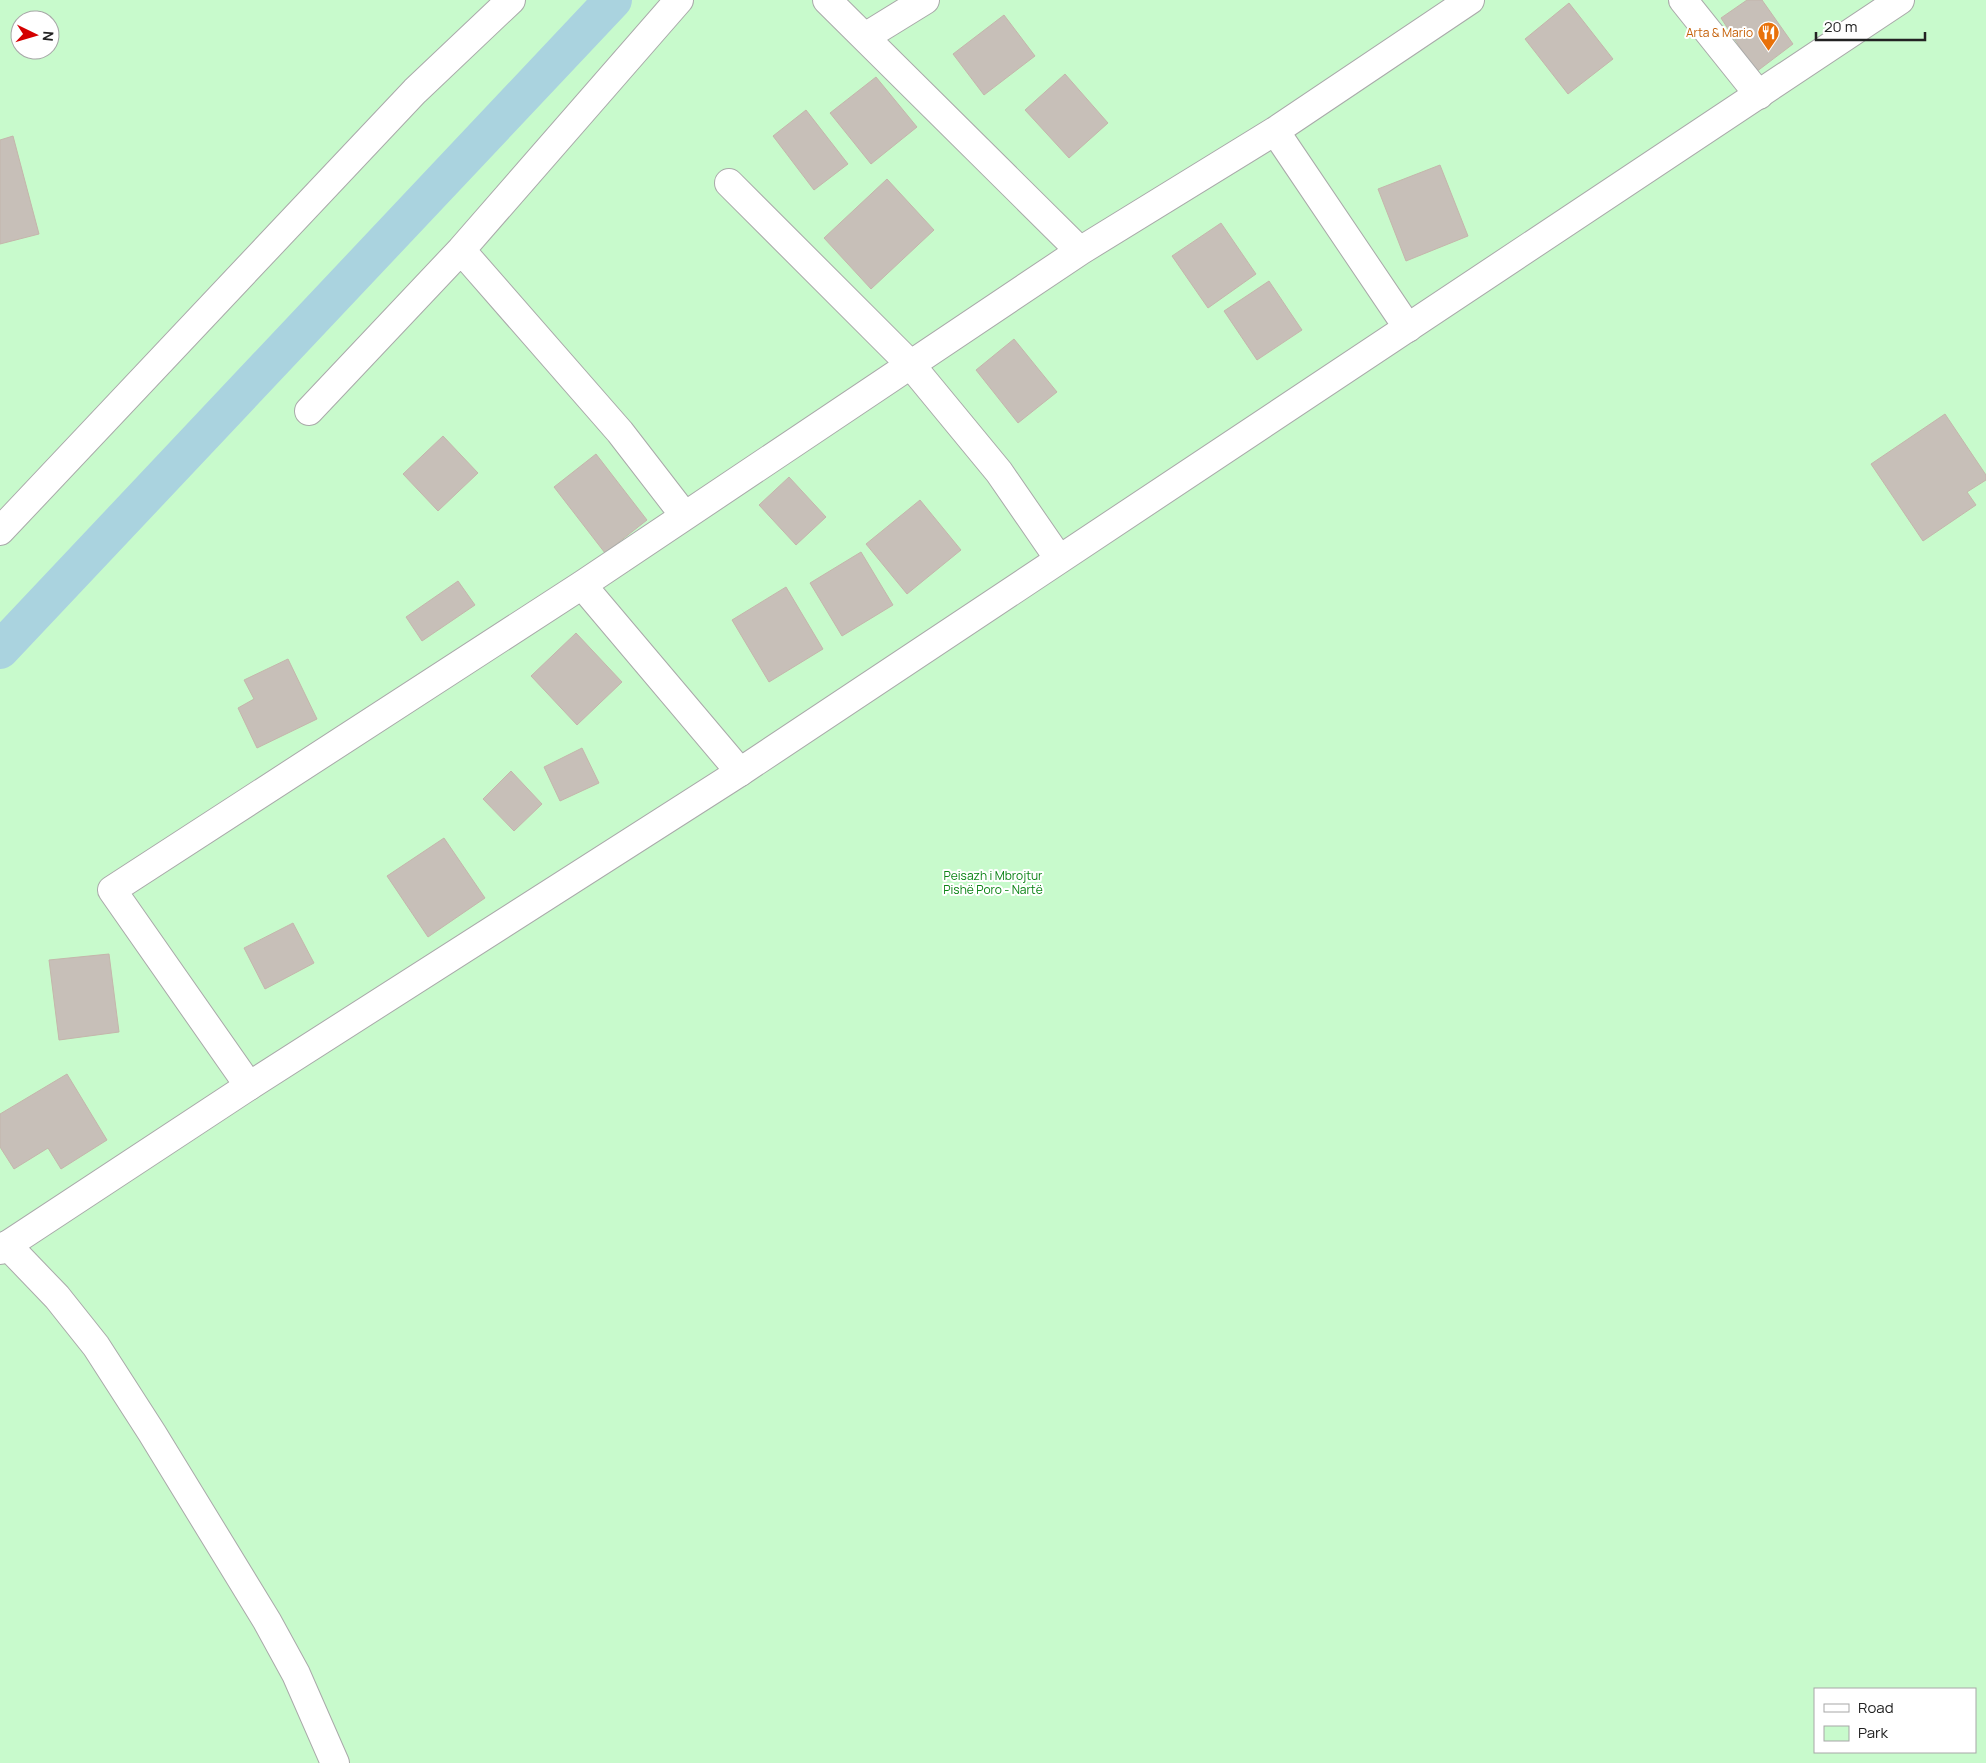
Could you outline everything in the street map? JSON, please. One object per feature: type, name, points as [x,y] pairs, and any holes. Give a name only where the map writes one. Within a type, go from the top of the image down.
[{"type":"street","points":[[0,531],[415,91],[511,0]]},
{"type":"street","points":[[309,411],[461,250],[679,0]]},
{"type":"street","points":[[827,0],[1080,251]]},
{"type":"street","points":[[865,37],[925,0]]},
{"type":"street","points":[[249,1086],[112,890],[582,585],[1080,251],[1275,131],[1470,0]]},
{"type":"street","points":[[1683,0],[1759,94]]},
{"type":"street","points":[[335,1763],[296,1674],[267,1620],[96,1346],[57,1297],[3,1248],[249,1086],[740,772],[1900,0]]},
{"type":"street","points":[[1275,131],[1408,328]]},
{"type":"street","points":[[729,183],[910,364],[999,472],[1059,560]]},
{"type":"street","points":[[461,250],[620,432],[684,515]]},
{"type":"street","points":[[582,585],[740,772]]},
{"type":"green space","name":"Peisazh i Mbrojtur Pishë Poro - Nartë","points":[[0,0],[1986,0],[1986,1763],[0,1763]]},
{"type":"building","points":[[1747,0],[1762,0],[1793,44],[1756,72],[1721,18]]},
{"type":"building","points":[[1569,3],[1613,59],[1568,94],[1525,39]]},
{"type":"building","points":[[1004,15],[1035,56],[984,95],[953,54]]},
{"type":"building","points":[[1065,74],[1108,123],[1069,158],[1025,110]]},
{"type":"building","points":[[876,77],[917,127],[871,164],[830,113]]},
{"type":"building","points":[[806,110],[848,164],[814,190],[773,136]]},
{"type":"building","points":[[13,136],[39,234],[0,244],[0,140]]},
{"type":"building","points":[[1440,165],[1468,236],[1406,261],[1378,189]]},
{"type":"building","points":[[887,179],[934,230],[871,289],[824,238]]},
{"type":"building","points":[[1221,223],[1256,274],[1208,308],[1172,256]]},
{"type":"building","points":[[1269,281],[1302,330],[1257,360],[1224,311]]},
{"type":"building","points":[[1014,339],[1057,392],[1018,423],[976,370]]},
{"type":"building","points":[[1945,414],[1986,475],[1986,480],[1967,492],[1976,505],[1923,541],[1871,464]]},
{"type":"building","points":[[443,436],[478,473],[438,511],[403,474]]},
{"type":"building","points":[[596,454],[647,520],[605,553],[554,487]]},
{"type":"building","points":[[789,477],[826,517],[796,545],[759,505]]},
{"type":"building","points":[[920,500],[961,550],[907,594],[866,544]]},
{"type":"building","points":[[861,552],[893,605],[842,636],[810,583]]},
{"type":"building","points":[[458,581],[475,605],[422,641],[406,617]]},
{"type":"building","points":[[786,587],[823,649],[769,682],[732,620]]},
{"type":"building","points":[[576,633],[622,682],[577,725],[531,676]]},
{"type":"building","points":[[288,659],[317,719],[257,748],[238,708],[254,699],[244,680]]},
{"type":"building","points":[[582,748],[599,783],[560,801],[544,767]]},
{"type":"building","points":[[511,771],[542,804],[514,831],[483,799]]},
{"type":"building","points":[[444,838],[485,898],[428,937],[387,876]]},
{"type":"building","points":[[293,923],[314,963],[265,989],[244,948]]},
{"type":"building","points":[[109,954],[119,1032],[59,1040],[49,960]]},
{"type":"building","points":[[67,1074],[107,1140],[61,1169],[48,1148],[14,1169],[0,1147],[0,1114]]},
{"type":"waterway","points":[[0,650],[613,0]]},
{"type":"place","name":"Arta & Mario","points":[[1769,51]]}]
